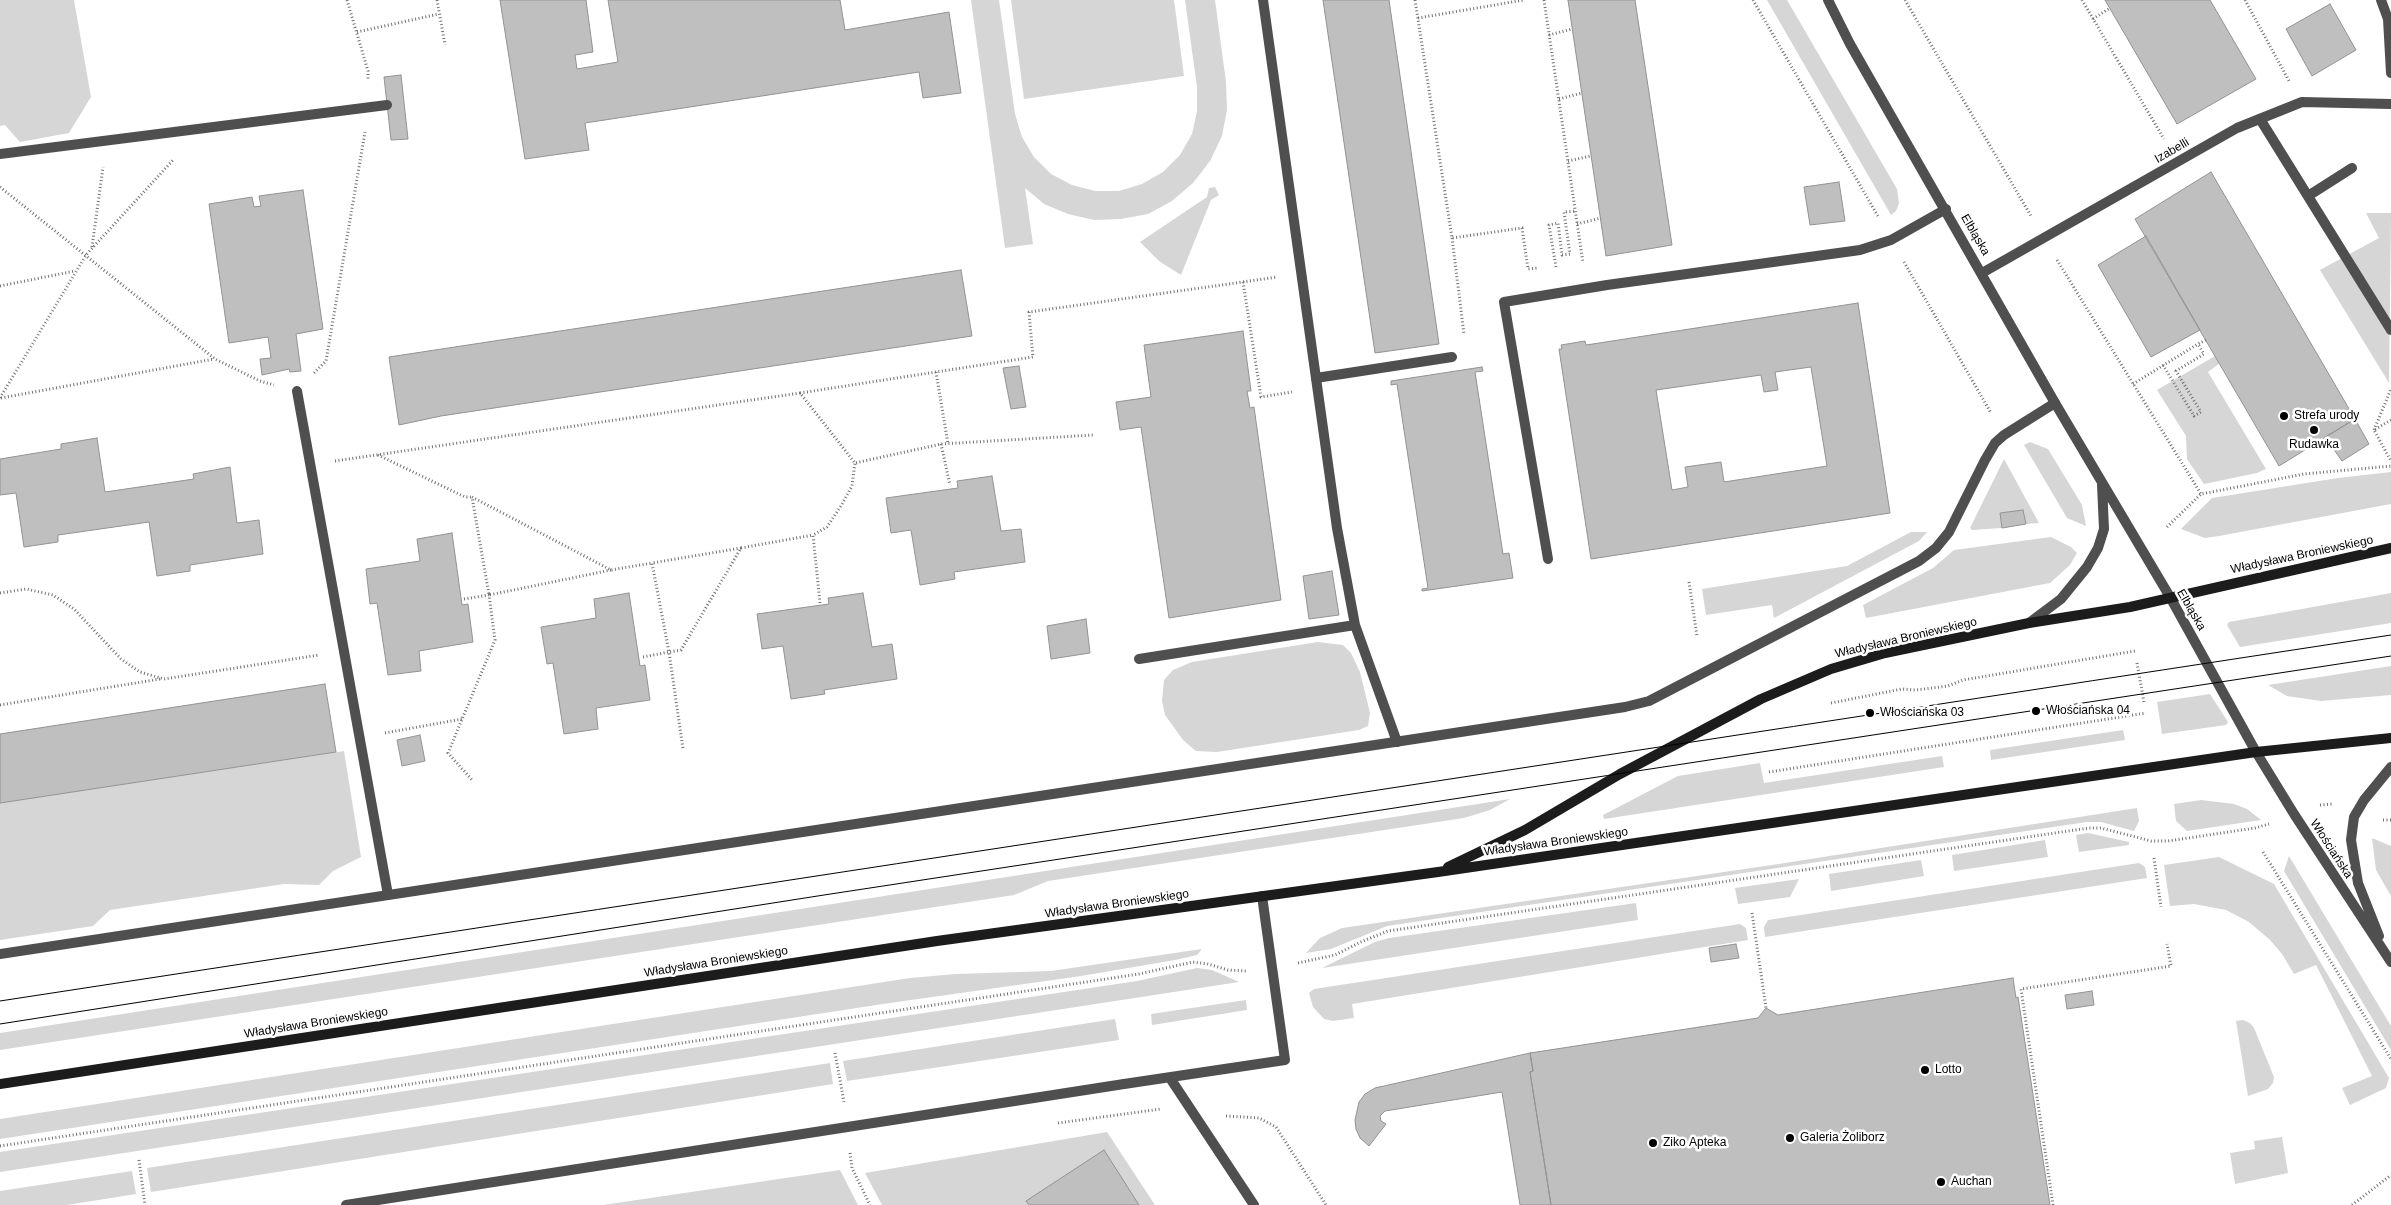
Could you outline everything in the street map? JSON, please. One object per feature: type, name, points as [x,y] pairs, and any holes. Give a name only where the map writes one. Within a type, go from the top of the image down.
[{"type":"main road","name":"Władysława Broniewskiego","points":[[1438,872],[1525,830],[1620,774],[1783,688],[1831,669],[1885,653],[2029,623],[2130,607],[2391,548]]},
{"type":"main road","name":"Władysława Broniewskiego","points":[[0,1084],[938,941],[1438,872],[2256,752],[2391,738]]},
{"type":"street","points":[[1263,0],[1337,528],[1355,625],[1397,742]]},
{"type":"street","name":"Elbląska","points":[[1828,0],[1850,44],[1946,209],[2055,403],[2170,597],[2256,752]]},
{"type":"street","points":[[2381,0],[2388,19],[2391,73]]},
{"type":"street","name":"Izabelli","points":[[1982,274],[2237,128],[2302,102],[2391,104]]},
{"type":"street","points":[[0,154],[200,131],[387,105]]},
{"type":"street","points":[[2260,119],[2391,330]]},
{"type":"street","points":[[2308,196],[2352,168]]},
{"type":"street","points":[[1548,559],[1504,302],[1607,285],[1860,250],[1891,240],[1946,209]]},
{"type":"street","points":[[1316,383],[1452,358]]},
{"type":"street","points":[[297,391],[388,895]]},
{"type":"street","points":[[0,954],[1625,707],[1649,700],[1680,686],[1919,561],[1936,548],[1950,532],[1985,460],[1996,443],[2004,435],[2055,403]]},
{"type":"street","name":"Elbląska","points":[[2029,623],[2061,599],[2087,567],[2098,548],[2104,529],[2101,481]]},
{"type":"street","points":[[1139,659],[1355,625]]},
{"type":"street","name":"Włościańska","points":[[2256,752],[2298,820],[2390,960]]},
{"type":"street","name":"Włościańska","points":[[2390,960],[2358,883],[2351,840],[2354,817],[2364,800],[2391,767]]},
{"type":"street","points":[[346,1205],[1285,1060],[1262,896]]},
{"type":"street","points":[[1170,1078],[1254,1205]]},
{"type":"path","points":[[0,187],[215,359],[260,381],[297,391],[326,361],[370,107],[368,71],[347,0]]},
{"type":"path","points":[[437,0],[445,45]]},
{"type":"path","points":[[1415,0],[1452,238],[1465,343]]},
{"type":"path","points":[[1418,18],[1524,0]]},
{"type":"path","points":[[1544,0],[1582,258]]},
{"type":"path","points":[[1752,0],[1883,226]]},
{"type":"path","points":[[2082,0],[2166,142]]},
{"type":"path","points":[[2245,0],[2292,86]]},
{"type":"path","points":[[2093,18],[2110,8]]},
{"type":"path","points":[[356,32],[439,14]]},
{"type":"path","points":[[1549,35],[1572,29]]},
{"type":"path","points":[[1559,99],[1582,93]]},
{"type":"path","points":[[0,398],[86,255],[200,131]]},
{"type":"path","points":[[92,247],[107,142]]},
{"type":"path","points":[[1568,162],[1591,156]]},
{"type":"path","points":[[1452,238],[1522,228],[1528,268],[1556,268],[1549,225],[1558,223],[1562,255],[1570,254],[1564,212],[1576,211]]},
{"type":"path","points":[[1577,224],[1601,218]]},
{"type":"path","points":[[1900,254],[1992,413]]},
{"type":"path","points":[[0,286],[76,271]]},
{"type":"path","points":[[310,465],[1033,357],[1029,312],[1301,273]]},
{"type":"path","points":[[1243,282],[1261,397],[1316,383]]},
{"type":"path","points":[[2133,384],[2206,340]]},
{"type":"path","points":[[2163,365],[2194,416],[2201,412],[2176,371],[2204,354],[2198,344]]},
{"type":"path","points":[[0,398],[215,359]]},
{"type":"path","points":[[936,372],[948,444]]},
{"type":"path","points":[[2374,430],[2391,389]]},
{"type":"path","points":[[464,599],[611,570],[813,535],[827,527],[852,486],[855,464],[800,393]]},
{"type":"path","points":[[2374,430],[2391,420]]},
{"type":"path","points":[[2374,430],[2391,461]]},
{"type":"path","points":[[855,464],[941,444],[1093,435]]},
{"type":"path","points":[[941,444],[950,485]]},
{"type":"path","points":[[378,455],[465,497],[472,497],[611,570]]},
{"type":"path","points":[[2167,527],[2201,494],[2304,474],[2391,466]]},
{"type":"path","points":[[472,497],[490,595],[495,640],[448,753],[473,781]]},
{"type":"path","points":[[813,535],[820,602]]},
{"type":"path","points":[[643,657],[681,650],[741,548]]},
{"type":"path","points":[[652,563],[669,652],[684,749]]},
{"type":"path","points":[[1689,582],[1697,636]]},
{"type":"path","points":[[0,593],[26,589],[53,595],[74,609],[121,659],[140,672],[164,679]]},
{"type":"path","points":[[1831,703],[1902,689],[1916,690],[1948,686],[1963,680],[2136,651]]},
{"type":"path","points":[[0,705],[344,652]]},
{"type":"path","points":[[2138,663],[2144,702]]},
{"type":"path","points":[[1769,772],[2146,713]]},
{"type":"path","points":[[360,738],[463,718]]},
{"type":"path","points":[[1299,963],[1335,955],[1388,931],[2080,829],[2101,828],[2151,841],[2168,842],[2255,828],[2272,823]]},
{"type":"path","points":[[2263,852],[2391,1059]]},
{"type":"path","points":[[2154,858],[2161,907]]},
{"type":"path","points":[[1752,913],[1766,1008]]},
{"type":"path","points":[[2053,1205],[2023,1017],[2021,988],[2170,966],[2167,944]]},
{"type":"path","points":[[0,1146],[1139,974],[1192,962],[1228,970],[1248,971]]},
{"type":"path","points":[[1048,1124],[1166,1108]]},
{"type":"path","points":[[1200,1124],[1228,1115],[1259,1118],[1276,1127],[1326,1205]]},
{"type":"path","points":[[139,1160],[145,1205]]},
{"type":"path","points":[[2352,1205],[2391,1175]]},
{"type":"shaded area","points":[[0,0],[74,0],[91,97],[69,133],[20,142],[5,125],[0,126]]},
{"type":"shaded area","points":[[971,0],[999,0],[1015,114],[1022,137],[1034,157],[1051,174],[1072,185],[1095,191],[1119,191],[1142,184],[1163,172],[1180,155],[1192,134],[1197,111],[1197,87],[1185,0],[1215,0],[1226,82],[1227,110],[1222,136],[1210,161],[1193,183],[1172,201],[1148,214],[1121,219],[1094,220],[1068,214],[1044,204],[1025,188],[1033,244],[1005,248]]},
{"type":"shaded area","points":[[1011,0],[1174,0],[1184,76],[1024,99]]},
{"type":"shaded area","points":[[1767,0],[1787,0],[1897,189],[1899,203],[1896,211],[1891,215]]},
{"type":"shaded area","points":[[1215,187],[1219,195],[1211,200],[1181,275],[1159,261],[1140,242],[1207,197],[1209,188]]},
{"type":"shaded area","points":[[2366,213],[2391,213],[2389,383],[2320,270],[2379,238]]},
{"type":"shaded area","points":[[2215,356],[2220,363],[2208,372],[2266,469],[2257,473],[2204,484],[2187,459],[2186,436],[2157,390]]},
{"type":"shaded area","points":[[2030,442],[2048,449],[2082,505],[2086,526],[2067,518],[2024,445]]},
{"type":"shaded area","points":[[2004,459],[2039,523],[2026,524],[2023,510],[2000,513],[2002,528],[1972,530],[1970,528]]},
{"type":"shaded area","points":[[2391,472],[2391,504],[2205,538],[2181,529],[2212,498],[2338,478]]},
{"type":"shaded area","points":[[1911,532],[1927,532],[1919,541],[1774,618],[1772,605],[1706,615],[1702,589],[1847,566]]},
{"type":"shaded area","points":[[2051,537],[2071,547],[2077,553],[2070,565],[2050,583],[1866,618],[1863,605],[1933,568],[1954,550]]},
{"type":"shaded area","points":[[2391,593],[2391,623],[2240,647],[2227,625],[2229,622]]},
{"type":"shaded area","points":[[1318,642],[1343,645],[1351,653],[1360,672],[1370,713],[1368,726],[1359,730],[1217,752],[1196,751],[1183,740],[1165,715],[1162,701],[1164,680],[1173,670],[1192,662]]},
{"type":"shaded area","points":[[2391,666],[2391,695],[2321,701],[2287,696],[2268,685]]},
{"type":"shaded area","points":[[2210,694],[2228,722],[2226,725],[2162,734],[2157,702]]},
{"type":"shaded area","points":[[2123,730],[2125,740],[1991,760],[1990,750]]},
{"type":"shaded area","points":[[344,751],[361,857],[333,871],[319,885],[284,884],[110,910],[93,926],[0,940],[0,803]]},
{"type":"shaded area","points":[[1942,756],[1944,767],[1604,819],[1603,815],[1678,776],[1760,763],[1764,783]]},
{"type":"shaded area","points":[[1510,799],[1490,810],[1464,818],[1048,881],[1014,895],[0,1050],[0,1033]]},
{"type":"shaded area","points":[[2201,800],[2234,804],[2247,809],[2261,820],[2187,831],[2176,821],[2174,804]]},
{"type":"shaded area","points":[[2137,808],[2139,821],[2134,831],[2101,822],[2087,822],[1387,926],[1331,949],[1306,953],[1320,938],[1342,928],[1772,865]]},
{"type":"shaded area","points":[[2088,833],[2129,842],[2129,845],[2079,852],[2076,835]]},
{"type":"shaded area","points":[[2372,838],[2391,846],[2391,896],[2376,870]]},
{"type":"shaded area","points":[[2045,840],[2048,857],[1954,871],[1952,855]]},
{"type":"shaded area","points":[[2289,856],[2391,1026],[2391,1050],[2284,871]]},
{"type":"shaded area","points":[[2219,857],[2274,884],[2389,1078],[2386,1088],[2350,1105],[2342,1088],[2372,1076],[2316,965],[2294,974],[2282,954],[2270,940],[2249,922],[2226,910],[2194,904],[2170,906],[2164,865]]},
{"type":"shaded area","points":[[1921,860],[1924,876],[1831,891],[1829,874]]},
{"type":"shaded area","points":[[2139,863],[2145,867],[2147,878],[1765,937],[1764,927],[1768,920]]},
{"type":"shaded area","points":[[1799,879],[1790,897],[1738,904],[1735,888]]},
{"type":"shaded area","points":[[1636,903],[1638,920],[1322,968],[1375,942],[1389,938]]},
{"type":"shaded area","points":[[1740,924],[1746,928],[1748,940],[1352,1004],[1354,1018],[1333,1021],[1324,1019],[1313,1007],[1309,993],[1314,989]]},
{"type":"shaded area","points":[[1202,949],[1197,955],[1175,960],[1081,976],[883,1004],[0,1139],[0,1119],[910,978],[956,974],[1051,971]]},
{"type":"shaded area","points":[[1197,968],[1212,970],[1239,982],[0,1172],[0,1152],[1137,981]]},
{"type":"shaded area","points":[[1246,1000],[1247,1010],[1152,1025],[1151,1014]]},
{"type":"shaded area","points":[[1115,1019],[1119,1040],[847,1081],[843,1061]]},
{"type":"shaded area","points":[[2243,1020],[2250,1023],[2254,1028],[2274,1077],[2273,1083],[2268,1089],[2248,1096],[2236,1021]]},
{"type":"shaded area","points":[[830,1063],[833,1084],[151,1192],[147,1168]]},
{"type":"shaded area","points":[[1107,1132],[1155,1205],[882,1205],[865,1173]]},
{"type":"shaded area","points":[[2282,1137],[2288,1173],[2235,1184],[2230,1153],[2255,1149],[2254,1141]]},
{"type":"shaded area","points":[[840,1170],[858,1205],[603,1205]]},
{"type":"shaded area","points":[[132,1171],[136,1194],[67,1205],[0,1205],[0,1191]]},
{"type":"building","points":[[500,0],[586,0],[593,52],[575,55],[577,69],[618,62],[608,0],[840,0],[845,30],[949,12],[961,93],[923,98],[919,72],[585,123],[589,150],[525,159]]},
{"type":"building","points":[[1323,0],[1389,0],[1439,344],[1375,353]]},
{"type":"building","points":[[1568,0],[1635,0],[1672,245],[1606,256]]},
{"type":"building","points":[[2105,0],[2210,0],[2256,79],[2177,124]]},
{"type":"building","points":[[2330,4],[2356,50],[2312,76],[2286,29]]},
{"type":"building","points":[[401,75],[408,139],[391,140],[384,77]]},
{"type":"building","points":[[2211,172],[2355,419],[2279,466],[2135,219]]},
{"type":"building","points":[[1839,182],[1845,221],[1810,225],[1804,187]]},
{"type":"building","points":[[303,190],[323,329],[296,334],[301,371],[290,372],[289,369],[262,375],[260,359],[271,358],[268,337],[229,343],[209,204],[252,197],[254,207],[261,206],[259,196]]},
{"type":"building","points":[[2146,236],[2200,330],[2151,357],[2098,265]]},
{"type":"building","points":[[961,270],[972,336],[441,416],[399,425],[389,357]]},
{"type":"building","points":[[1858,303],[1890,513],[1591,559],[1559,349],[1562,349],[1561,345],[1585,341],[1586,345]],"holes":[[[1811,367],[1827,466],[1724,482],[1721,462],[1685,467],[1688,487],[1672,490],[1656,390],[1761,375],[1764,392],[1778,390],[1775,372]]]},
{"type":"building","points":[[1243,331],[1251,391],[1247,391],[1250,408],[1254,407],[1281,600],[1169,618],[1141,427],[1120,430],[1116,402],[1151,397],[1144,345]]},
{"type":"building","points":[[1019,366],[1026,407],[1011,409],[1003,368]]},
{"type":"building","points":[[1482,367],[1483,371],[1475,372],[1503,554],[1509,553],[1513,578],[1422,591],[1422,589],[1428,588],[1397,384],[1391,385],[1391,381]]},
{"type":"building","points":[[2355,419],[2369,444],[2342,461],[2325,437]]},
{"type":"building","points":[[97,438],[105,492],[194,479],[193,474],[230,467],[237,523],[259,520],[263,554],[190,565],[190,571],[157,576],[149,522],[58,535],[58,542],[24,547],[16,493],[0,495],[0,459],[61,449],[61,444]]},
{"type":"building","points":[[992,476],[1001,531],[1021,529],[1025,562],[954,572],[955,579],[920,585],[911,530],[891,533],[886,498],[958,488],[957,481]]},
{"type":"building","points":[[2023,510],[2026,524],[2002,528],[2000,513]]},
{"type":"building","points":[[452,533],[462,605],[468,604],[473,642],[419,651],[421,671],[388,675],[377,603],[370,604],[366,569],[420,561],[417,539]]},
{"type":"building","points":[[1332,571],[1339,615],[1309,619],[1303,576]]},
{"type":"building","points":[[629,593],[640,666],[645,665],[650,700],[596,708],[598,729],[564,734],[553,663],[547,664],[541,627],[596,618],[594,599]]},
{"type":"building","points":[[863,593],[872,647],[892,644],[897,679],[824,690],[825,694],[791,699],[783,646],[762,649],[757,614],[829,604],[828,598]]},
{"type":"building","points":[[1086,619],[1090,653],[1051,659],[1047,626]]},
{"type":"building","points":[[325,684],[336,752],[0,803],[0,734]]},
{"type":"building","points":[[420,735],[425,761],[402,766],[397,740]]},
{"type":"building","points":[[1736,944],[1739,958],[1711,962],[1709,948]]},
{"type":"building","name":"Galeria Żoliborz","points":[[2013,978],[2016,998],[2018,997],[2050,1205],[1551,1205],[1530,1072],[1533,1071],[1530,1053],[1758,1018],[1766,1008],[1778,1015]]},
{"type":"building","points":[[2092,991],[2094,1005],[2067,1009],[2065,995]]},
{"type":"building","points":[[1530,1053],[1533,1071],[1530,1072],[1551,1205],[1520,1205],[1502,1092],[1385,1111],[1380,1116],[1381,1121],[1386,1124],[1369,1146],[1360,1138],[1355,1120],[1359,1102],[1365,1094],[1375,1088]]},
{"type":"building","points":[[1104,1150],[1139,1205],[1029,1205],[1026,1201]]},
{"type":"tram line","points":[[0,1001],[2391,635]]},
{"type":"tram line","points":[[0,1024],[824,895],[2391,656]]},
{"type":"place","name":"Strefa urody","points":[[2284,416]]},
{"type":"place","name":"Rudawka","points":[[2314,430]]},
{"type":"place","name":"Włościańska 04","points":[[2036,711]]},
{"type":"place","name":"Włościańska 03","points":[[1870,713]]},
{"type":"place","name":"Lotto","points":[[1925,1070]]},
{"type":"place","name":"Galeria Żoliborz","points":[[1790,1138]]},
{"type":"place","name":"Ziko Apteka","points":[[1653,1143]]},
{"type":"place","name":"Auchan","points":[[1941,1182]]}]
